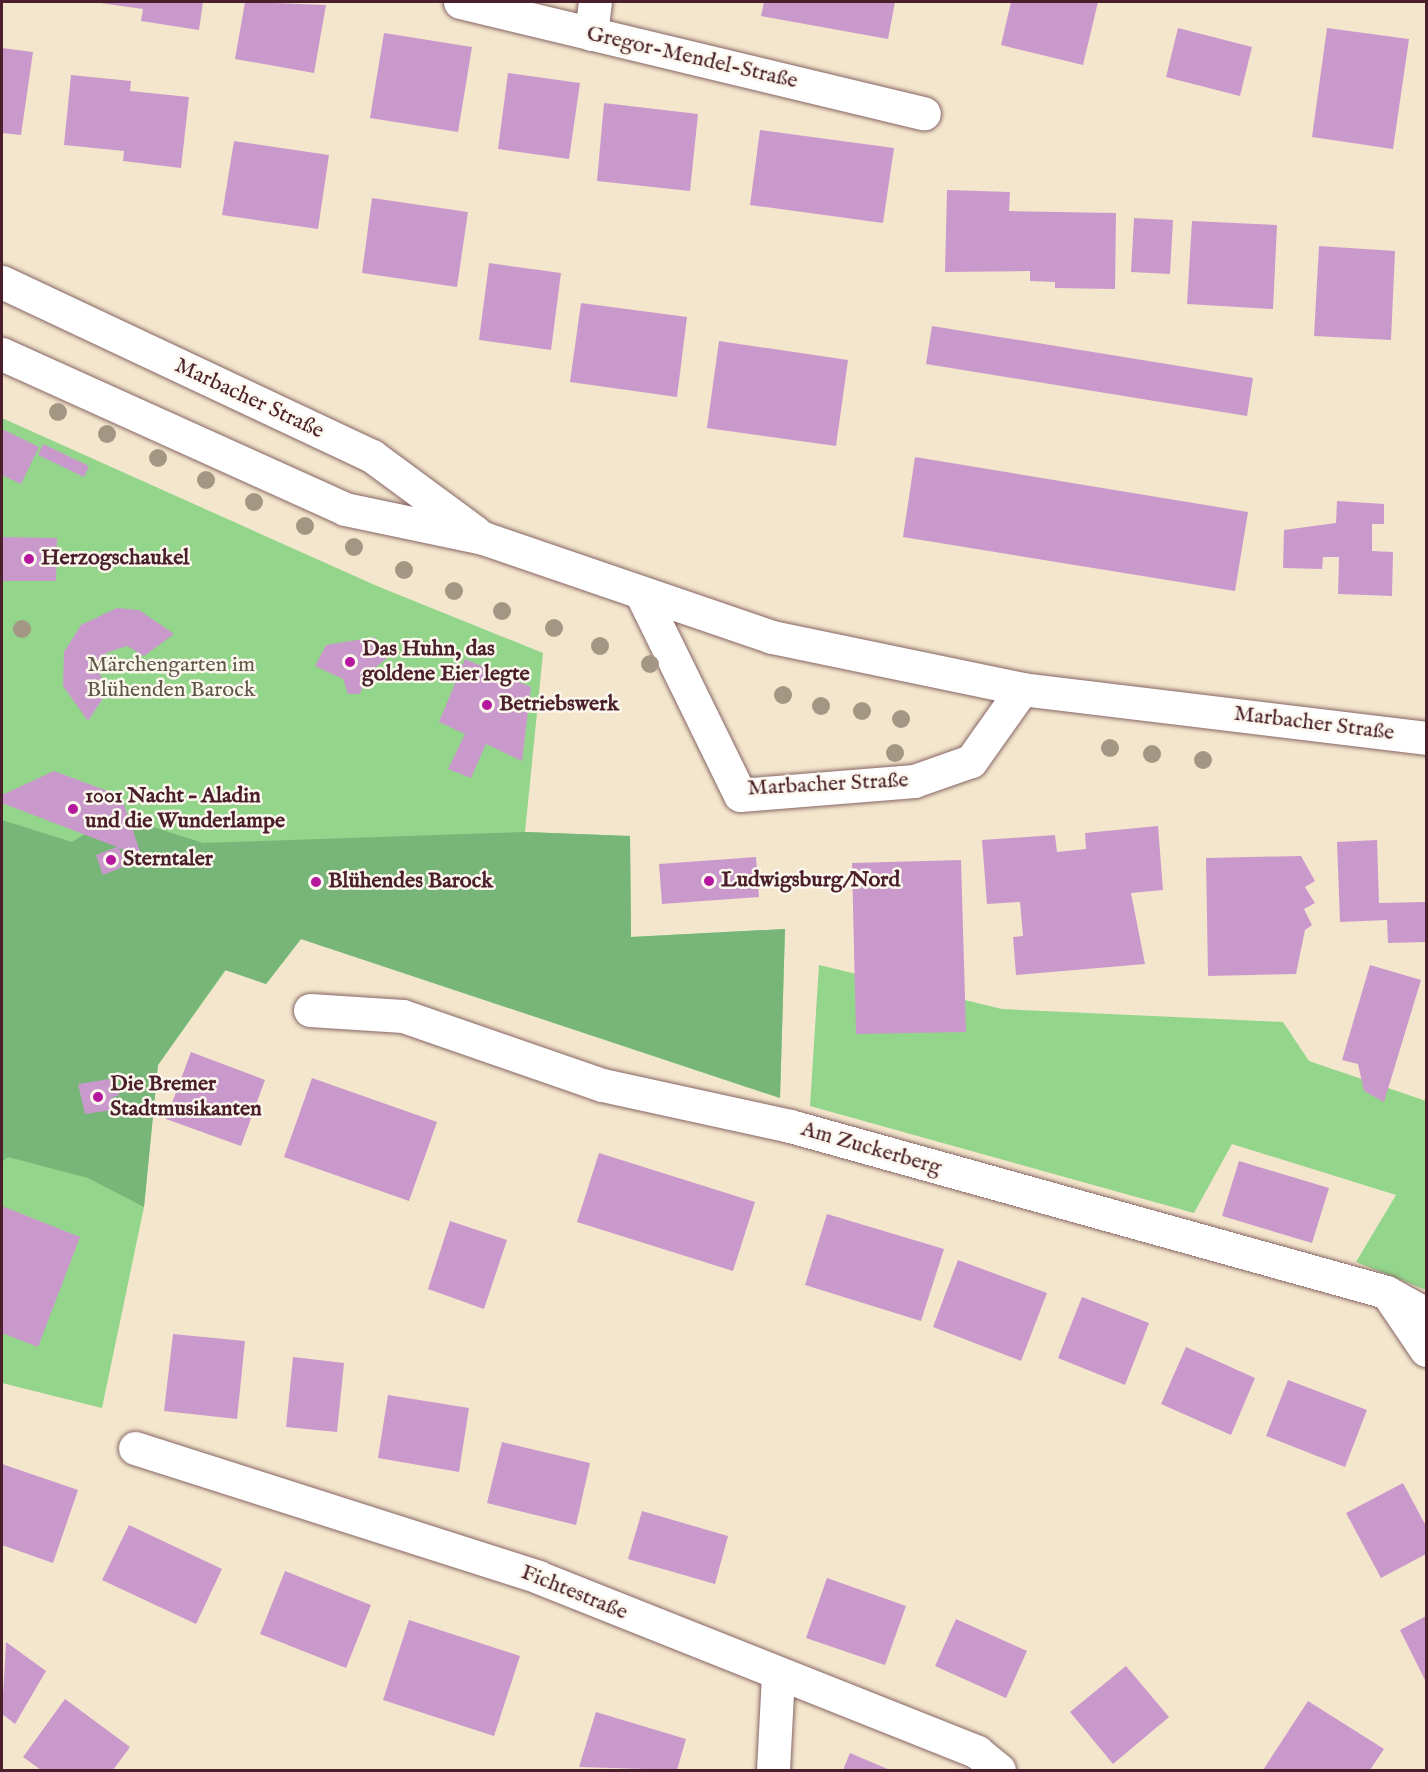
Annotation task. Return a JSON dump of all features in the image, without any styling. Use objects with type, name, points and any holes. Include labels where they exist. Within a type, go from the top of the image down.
[{"type":"street","name":"Gregor-Mendel-Straße","points":[[460,2],[924,114]]},
{"type":"street","points":[[591,34],[595,2]]},
{"type":"street","name":"Marbacher Straße","points":[[2,282],[372,456],[483,538]]},
{"type":"street","name":"Marbacher Straße","points":[[2,354],[345,509],[483,538],[643,597],[784,640],[1022,689],[1426,738]]},
{"type":"street","name":"Marbacher Straße","points":[[643,597],[740,795],[914,781],[971,761],[1022,689]]},
{"type":"street","name":"Am Zuckerberg","points":[[310,1010],[403,1016],[602,1085],[790,1126],[1386,1292],[1426,1314]]},
{"type":"street","points":[[1386,1292],[1426,1350]]},
{"type":"street","name":"Fichtestraße","points":[[135,1448],[538,1577],[778,1676],[976,1752],[999,1770]]},
{"type":"street","points":[[773,1770],[778,1676]]},
{"type":"green space","name":"Blühendes Barock","points":[[2,418],[377,586],[543,653],[525,832],[630,836],[631,937],[785,929],[780,1098],[301,939],[266,984],[226,970],[158,1065],[144,1207],[102,1408],[2,1383]]},
{"type":"green space","points":[[2,820],[72,842],[103,823],[153,827],[203,843],[525,832],[630,836],[631,937],[785,929],[780,1098],[301,939],[266,984],[225,970],[158,1065],[144,1207],[88,1178],[8,1157],[2,1162]]},
{"type":"green space","points":[[819,965],[1002,1009],[1283,1022],[1309,1061],[1426,1101],[1426,1290],[1356,1262],[1396,1195],[1232,1144],[1194,1213],[810,1106]]},
{"type":"building","points":[[203,2],[199,30],[141,21],[143,9],[100,3]]},
{"type":"building","points":[[245,2],[326,5],[314,73],[235,59]]},
{"type":"building","points":[[764,2],[895,2],[888,39],[761,16]]},
{"type":"building","points":[[1011,2],[1098,2],[1083,65],[1001,45]]},
{"type":"building","points":[[1178,28],[1252,47],[1240,96],[1166,77]]},
{"type":"building","points":[[1327,28],[1409,39],[1393,149],[1312,137]]},
{"type":"building","points":[[384,33],[472,47],[458,132],[370,118]]},
{"type":"building","points":[[2,48],[33,52],[21,135],[2,133]]},
{"type":"building","points":[[508,73],[580,83],[569,159],[498,149]]},
{"type":"building","points":[[71,75],[131,81],[130,91],[189,97],[181,168],[123,161],[124,151],[64,145]]},
{"type":"building","points":[[604,103],[698,114],[690,191],[597,181]]},
{"type":"building","points":[[760,130],[894,148],[883,223],[750,205]]},
{"type":"building","points":[[234,141],[329,155],[318,229],[222,215]]},
{"type":"building","points":[[947,190],[1010,192],[1009,211],[1116,213],[1115,289],[1055,288],[1055,282],[1030,281],[1030,271],[945,272]]},
{"type":"building","points":[[372,198],[468,212],[457,287],[362,273]]},
{"type":"building","points":[[1134,218],[1173,220],[1170,274],[1131,272]]},
{"type":"building","points":[[1192,221],[1277,225],[1273,309],[1187,304]]},
{"type":"building","points":[[1319,246],[1395,251],[1391,340],[1314,336]]},
{"type":"building","points":[[489,263],[561,273],[551,350],[479,340]]},
{"type":"building","points":[[581,303],[687,317],[677,397],[570,382]]},
{"type":"building","points":[[932,326],[1253,378],[1247,416],[926,364]]},
{"type":"building","points":[[719,341],[848,360],[836,446],[707,428]]},
{"type":"building","points":[[2,429],[39,447],[21,484],[2,475]]},
{"type":"building","points":[[43,444],[89,466],[84,477],[38,455]]},
{"type":"building","points":[[915,457],[1248,512],[1235,591],[903,537]]},
{"type":"building","points":[[1337,501],[1384,504],[1384,524],[1372,524],[1372,551],[1393,552],[1392,596],[1338,594],[1339,557],[1323,557],[1322,569],[1283,568],[1284,530],[1336,523]]},
{"type":"building","name":"Herzogschaukel","points":[[3,537],[57,538],[56,581],[2,581]]},
{"type":"building","points":[[117,608],[139,610],[174,634],[144,656],[127,646],[106,653],[99,673],[109,689],[88,721],[63,686],[64,652],[81,625]]},
{"type":"building","name":"Das Huhn, das goldene Eier legte","points":[[375,637],[388,657],[367,675],[360,694],[348,694],[343,679],[315,666],[326,645]]},
{"type":"building","name":"Betriebswerk","points":[[465,659],[531,687],[522,761],[486,744],[471,778],[448,769],[465,734],[439,722]]},
{"type":"building","points":[[54,771],[121,796],[142,857],[119,848],[126,866],[103,875],[96,855],[117,847],[2,803],[2,795]]},
{"type":"building","points":[[1158,826],[1163,890],[1131,893],[1145,964],[1016,975],[1013,937],[1023,936],[1020,902],[987,904],[982,840],[1055,835],[1057,852],[1086,849],[1085,833]]},
{"type":"building","points":[[1377,840],[1379,903],[1426,902],[1426,942],[1388,943],[1387,920],[1340,922],[1337,842]]},
{"type":"building","points":[[1301,856],[1315,881],[1305,887],[1315,903],[1304,909],[1312,925],[1305,930],[1296,974],[1208,976],[1206,858]]},
{"type":"building","name":"Ludwigsburg/Nord","points":[[756,857],[759,897],[662,904],[659,864]]},
{"type":"building","points":[[961,860],[966,1032],[856,1034],[852,863]]},
{"type":"building","points":[[1370,965],[1421,980],[1384,1102],[1364,1091],[1358,1064],[1342,1060]]},
{"type":"building","points":[[191,1052],[265,1080],[241,1146],[166,1119]]},
{"type":"building","name":"Die Bremer Stadtmusikanten","points":[[116,1078],[119,1095],[111,1098],[112,1110],[85,1114],[78,1084]]},
{"type":"building","points":[[312,1078],[437,1122],[409,1201],[284,1157]]},
{"type":"building","points":[[599,1153],[755,1202],[733,1271],[577,1222]]},
{"type":"building","points":[[1239,1161],[1329,1188],[1312,1243],[1222,1216]]},
{"type":"building","points":[[2,1206],[80,1237],[38,1347],[2,1333]]},
{"type":"building","points":[[827,1214],[944,1249],[921,1321],[805,1285]]},
{"type":"building","points":[[450,1221],[507,1240],[484,1309],[428,1289]]},
{"type":"building","points":[[958,1260],[1047,1293],[1021,1361],[933,1327]]},
{"type":"building","points":[[1082,1297],[1149,1323],[1125,1385],[1058,1358]]},
{"type":"building","points":[[173,1334],[245,1341],[237,1419],[164,1411]]},
{"type":"building","points":[[1186,1347],[1255,1378],[1231,1435],[1161,1404]]},
{"type":"building","points":[[293,1357],[344,1363],[337,1432],[286,1427]]},
{"type":"building","points":[[1288,1380],[1367,1410],[1345,1467],[1266,1436]]},
{"type":"building","points":[[388,1395],[469,1408],[459,1472],[378,1458]]},
{"type":"building","points":[[502,1442],[590,1463],[576,1525],[487,1503]]},
{"type":"building","points":[[2,1464],[78,1490],[53,1563],[2,1545]]},
{"type":"building","points":[[1403,1483],[1426,1526],[1426,1554],[1381,1578],[1346,1513]]},
{"type":"building","points":[[642,1511],[728,1536],[715,1584],[628,1559]]},
{"type":"building","points":[[129,1525],[222,1569],[196,1624],[102,1580]]},
{"type":"building","points":[[285,1571],[371,1605],[346,1668],[260,1634]]},
{"type":"building","points":[[827,1578],[906,1606],[885,1665],[806,1638]]},
{"type":"building","points":[[1426,1616],[1426,1682],[1400,1630]]},
{"type":"building","points":[[956,1619],[1027,1651],[1006,1698],[935,1666]]},
{"type":"building","points":[[409,1620],[520,1656],[494,1736],[383,1700]]},
{"type":"building","points":[[6,1642],[46,1671],[15,1724],[2,1714]]},
{"type":"building","points":[[1126,1666],[1169,1717],[1113,1764],[1070,1712]]},
{"type":"building","points":[[65,1699],[130,1747],[113,1770],[41,1770],[23,1757]]},
{"type":"building","points":[[1308,1701],[1384,1749],[1370,1770],[1263,1770]]},
{"type":"building","points":[[596,1712],[686,1739],[677,1770],[579,1767]]},
{"type":"building","points":[[850,1753],[890,1770],[843,1770]]},
{"type":"place","name":"Herzogschaukel","points":[[29,559]]},
{"type":"place","name":"Das Huhn, das goldene Eier legte","points":[[350,662]]},
{"type":"place","name":"Betriebswerk","points":[[487,705]]},
{"type":"place","name":"1001 Nacht – Aladin und die Wunderlampe","points":[[73,809]]},
{"type":"place","name":"Sterntaler","points":[[111,860]]},
{"type":"place","name":"Ludwigsburg/Nord","points":[[709,881]]},
{"type":"place","name":"Blühendes Barock","points":[[316,882]]},
{"type":"place","name":"Die Bremer Stadtmusikanten","points":[[98,1097]]},
{"type":"park label","name":"Märchengarten im Blühenden Barock","points":[[171,678]]}]
